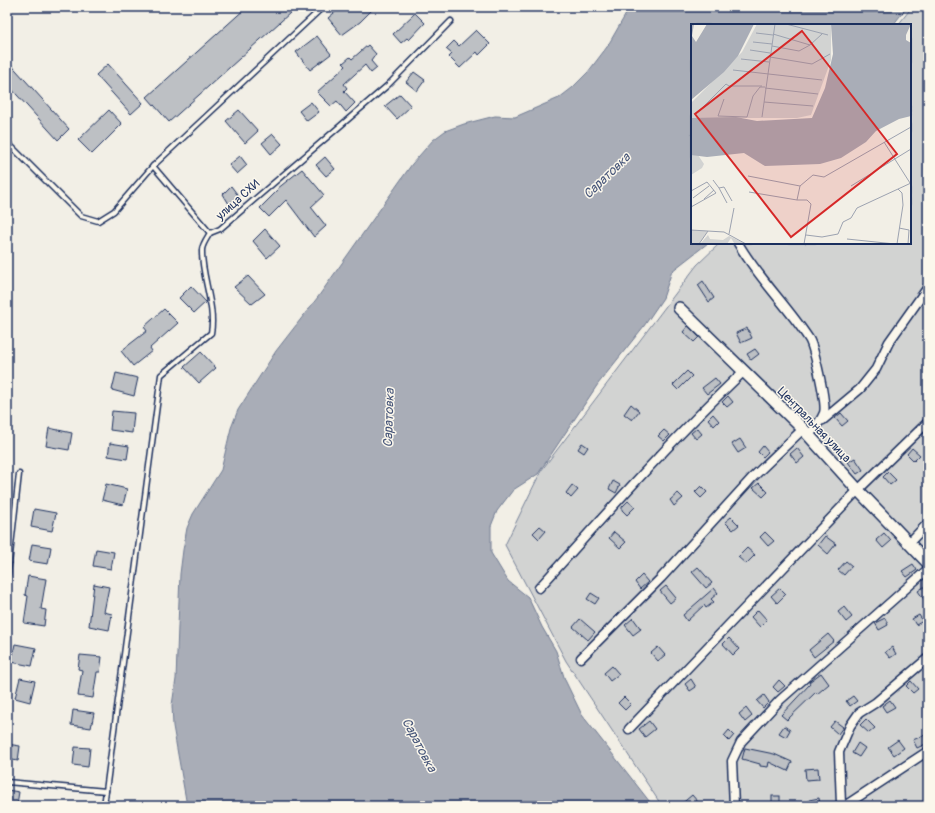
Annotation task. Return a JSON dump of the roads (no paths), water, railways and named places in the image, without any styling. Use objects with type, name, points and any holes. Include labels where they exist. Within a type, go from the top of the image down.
[{"type":"street","points":[[739,244],[750,264],[810,340],[824,392],[825,411],[818,424]]},
{"type":"street","points":[[581,658],[661,578],[752,478],[860,389],[876,369],[889,342],[928,287]]},
{"type":"street","name":"Центральная улица","points":[[678,308],[806,432],[858,490],[928,563]]},
{"type":"street","points":[[539,588],[653,462],[709,404],[743,372]]},
{"type":"street","points":[[629,729],[858,490],[928,422]]},
{"type":"street","points":[[909,543],[928,524]]},
{"type":"street","points":[[734,806],[732,761],[741,742],[780,700],[928,568]]},
{"type":"street","points":[[928,658],[875,703],[859,713],[850,726],[839,752],[841,805],[846,805],[928,751]]},
{"type":"lane","points":[[7,142],[81,216],[98,221],[114,211],[153,166],[324,7]]},
{"type":"lane","name":"улица СХИ","points":[[153,166],[210,233],[220,229],[388,85],[440,34],[451,21]]},
{"type":"lane","points":[[104,806],[161,375],[211,333],[212,326],[202,249],[210,233]]},
{"type":"lane","points":[[7,582],[19,474]]},
{"type":"lane","points":[[7,782],[106,791]]},
{"type":"water","name":"Саратовка","points":[[630,7],[907,7],[894,24],[691,24],[691,244],[707,244],[672,271],[663,298],[644,326],[598,384],[538,474],[513,490],[497,511],[491,526],[491,553],[508,581],[528,597],[542,627],[556,651],[565,680],[582,715],[653,806],[185,806],[186,800],[173,726],[172,705],[176,679],[180,574],[183,550],[187,528],[193,514],[221,470],[231,428],[238,410],[276,351],[318,297],[412,164],[433,140],[445,131],[464,124],[495,116],[515,117],[559,98],[572,88],[588,72],[607,47]]}]
